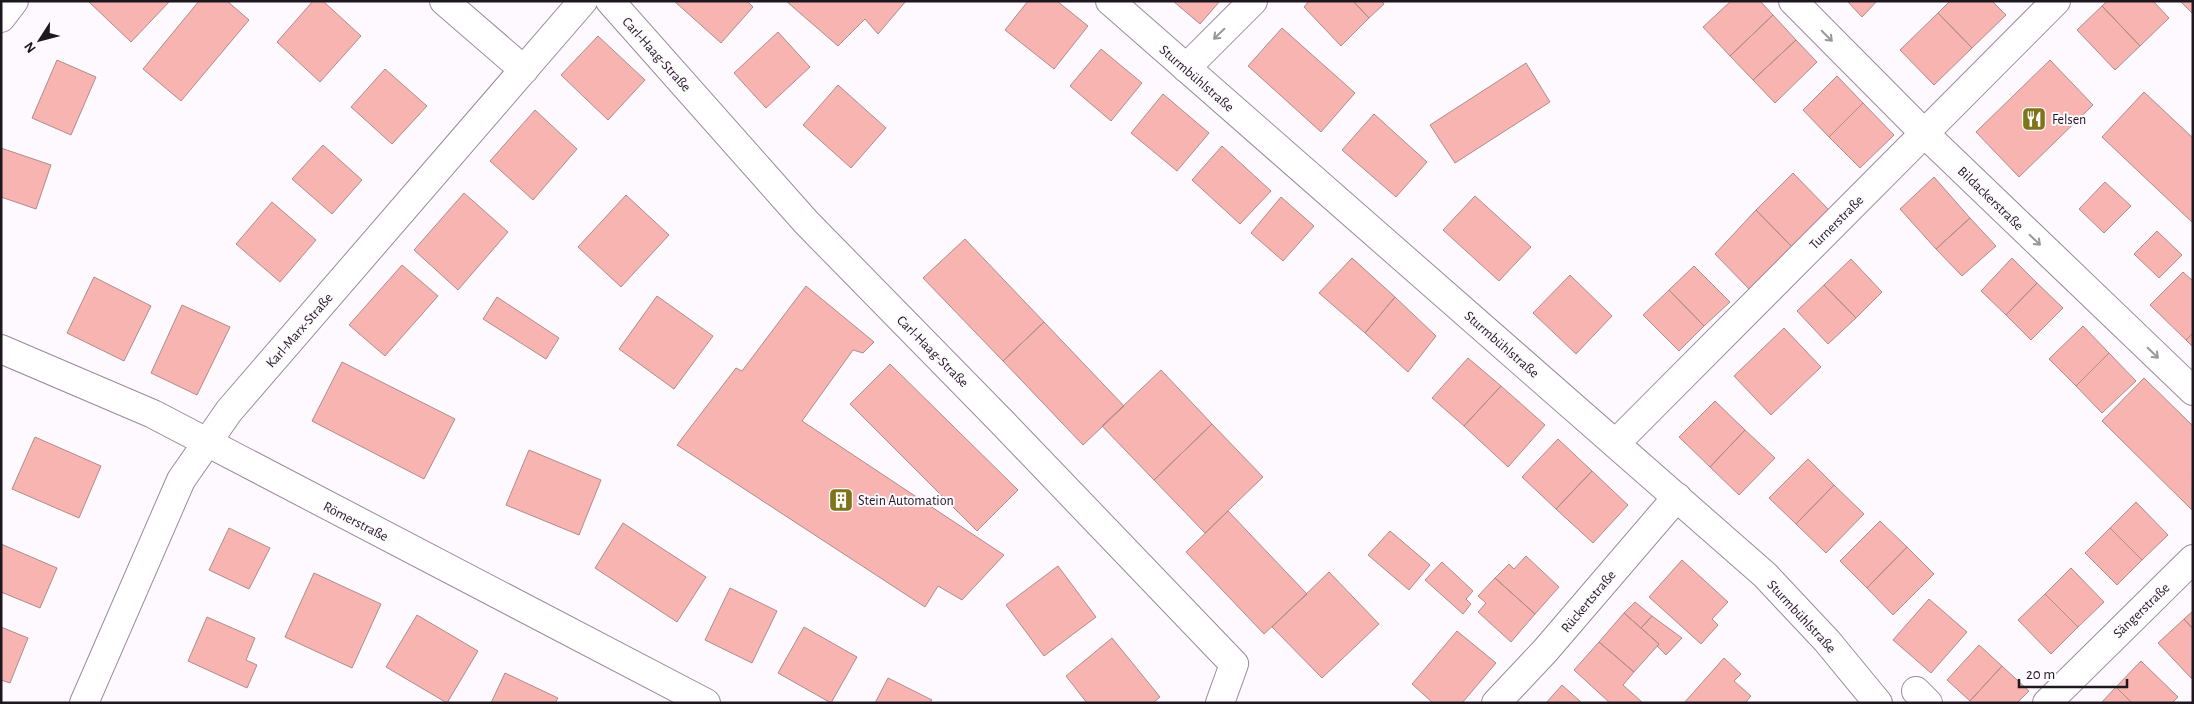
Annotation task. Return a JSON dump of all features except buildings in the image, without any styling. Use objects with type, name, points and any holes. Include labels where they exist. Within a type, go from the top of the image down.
[{"type":"street","points":[[1,18],[14,1]]},
{"type":"street","points":[[444,1],[524,70]]},
{"type":"street","name":"Karl-Marx-Straße","points":[[84,703],[181,480],[205,443],[229,410],[583,1]]},
{"type":"street","name":"Carl-Haag-Straße","points":[[610,1],[806,222],[1001,421],[1234,664],[1220,703]]},
{"type":"street","name":"Sturmbühlstraße","points":[[1110,1],[1616,442],[1765,575],[1826,641],[1878,703]]},
{"type":"street","points":[[1186,68],[1254,1]]},
{"type":"street","name":"Bildackerstraße","points":[[1793,1],[1924,134],[2193,391]]},
{"type":"street","name":"Turnerstraße","points":[[1616,442],[2056,1]]},
{"type":"street","name":"Römerstraße","points":[[1,348],[153,414],[205,443],[669,682],[706,703]]},
{"type":"street","name":"Rückertstraße","points":[[1496,703],[1545,651],[1676,497]]},
{"type":"street","name":"Sängerstraße","points":[[2047,703],[2193,559]]},
{"type":"place","name":"Felsen","points":[[2034,119]]},
{"type":"place","name":"Stein Automation","points":[[841,500]]}]
